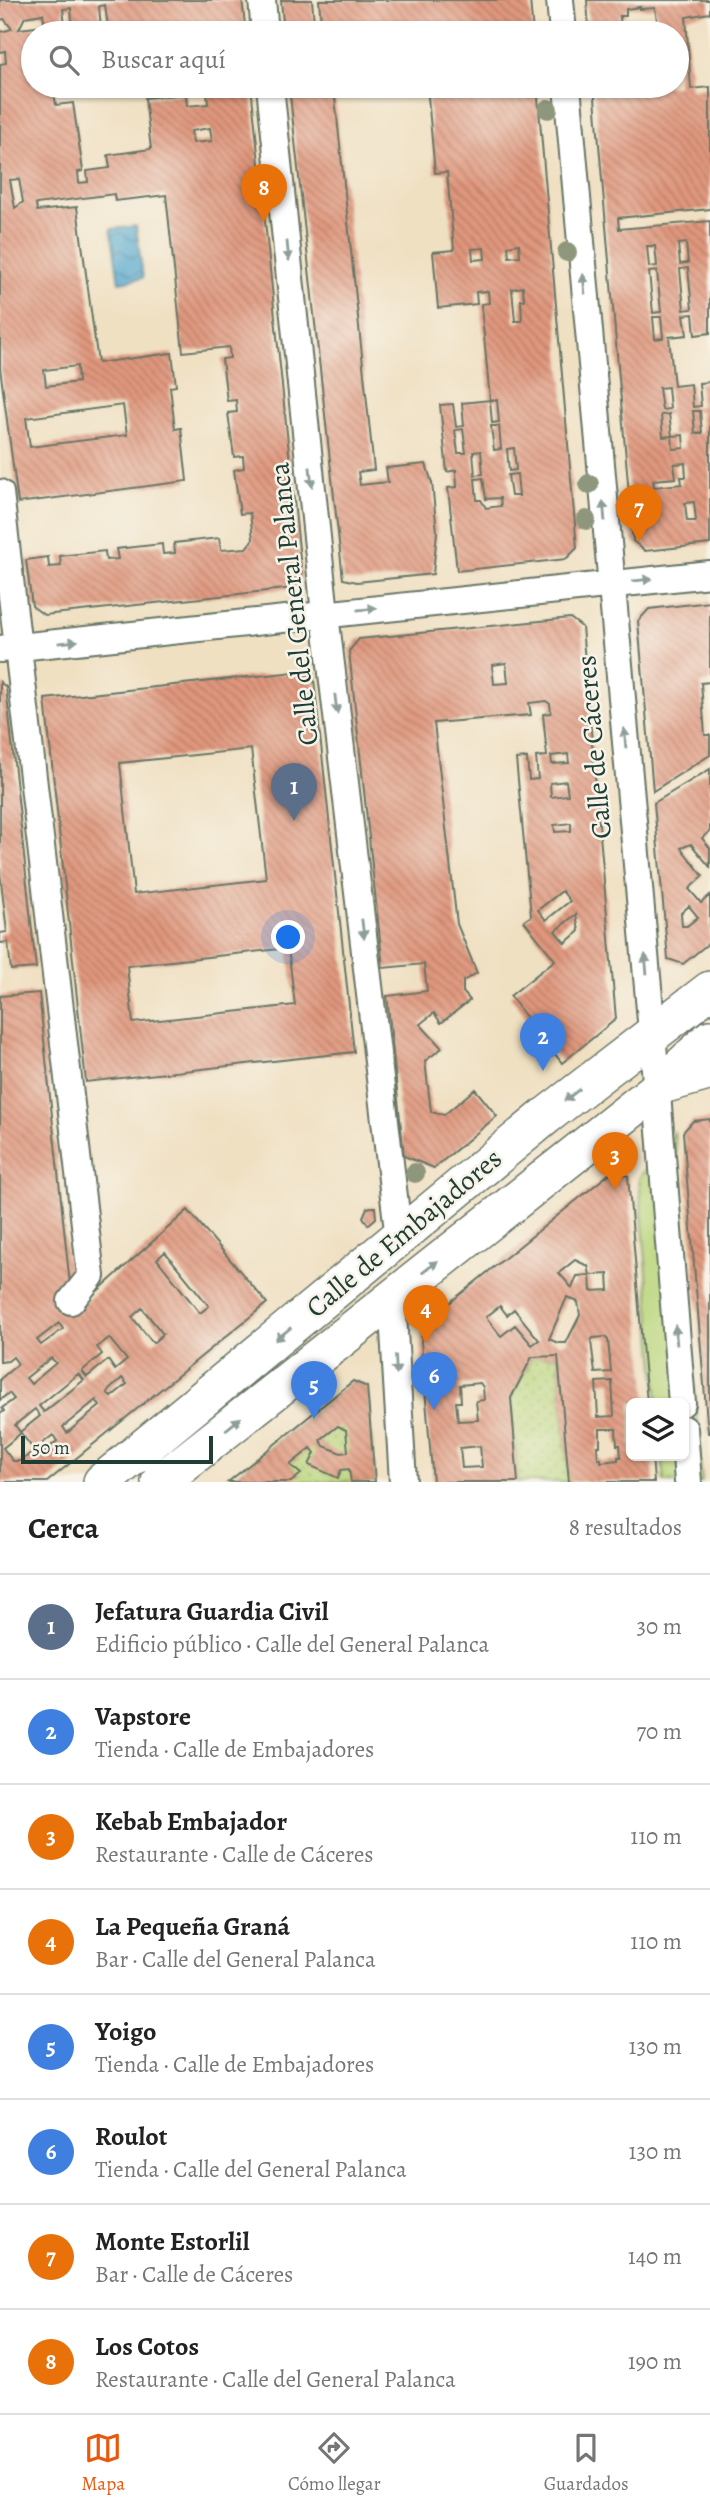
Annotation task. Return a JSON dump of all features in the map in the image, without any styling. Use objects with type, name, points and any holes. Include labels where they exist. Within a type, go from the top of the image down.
[{"type":"main road","name":"Calle de Embajadores","points":[[102,1482],[546,1116],[710,990]]},
{"type":"main road","name":"Calle de Embajadores","points":[[160,1482],[656,1090],[710,1038]]},
{"type":"street","points":[[262,0],[264,21]]},
{"type":"street","points":[[560,0],[561,21]]},
{"type":"street","name":"Calle del General Palanca","points":[[272,98],[325,614],[399,1239]]},
{"type":"street","name":"Calle de Cáceres","points":[[568,98],[652,1032],[682,1398]]},
{"type":"street","points":[[0,493],[5,533],[10,648],[91,1276],[71,1301]]},
{"type":"street","points":[[10,648],[710,574]]},
{"type":"street","points":[[656,1090],[710,1074]]},
{"type":"street","points":[[392,1297],[403,1482]]},
{"type":"street","points":[[686,1461],[688,1482]]},
{"type":"green space","points":[[674,1132],[702,1482],[664,1482],[662,1461],[689,1461],[689,1398],[658,1398],[639,1178]]},
{"type":"green space","points":[[558,1356],[569,1482],[518,1482],[511,1398],[532,1357]]},
{"type":"green space","points":[[353,1381],[367,1387],[375,1482],[228,1482]]},
{"type":"water","points":[[136,226],[143,278],[119,282],[111,229]]},
{"type":"building","points":[[0,0],[242,0],[245,21],[107,21],[105,5],[99,6],[100,21],[72,21],[71,8],[63,9],[64,21],[44,21],[43,14],[25,17],[19,29],[21,98],[55,98],[56,105],[73,103],[83,171],[78,172],[79,183],[88,182],[87,171],[110,168],[108,155],[151,149],[145,98],[186,98],[187,106],[208,104],[208,98],[252,98],[302,578],[294,588],[44,615],[32,606],[26,560],[48,557],[49,567],[61,566],[60,556],[105,551],[106,560],[118,559],[116,549],[162,544],[163,554],[175,553],[174,543],[219,538],[221,550],[246,548],[253,539],[250,513],[240,514],[234,470],[244,468],[243,456],[234,457],[228,413],[237,412],[236,400],[227,401],[222,359],[230,358],[229,347],[183,352],[166,195],[115,201],[114,194],[36,204],[37,211],[77,207],[98,363],[172,353],[176,386],[170,387],[175,429],[181,428],[187,481],[18,503],[0,368],[0,64],[6,63],[5,51],[0,52],[0,32],[12,29],[4,19],[0,20]],"holes":[[[210,128],[212,141],[193,143],[191,131]],[[19,179],[23,202],[15,208],[10,180]],[[77,366],[78,382],[46,386],[44,370]],[[123,405],[127,435],[30,447],[26,418]]]},
{"type":"building","points":[[281,0],[312,0],[314,21],[283,21]]},
{"type":"building","points":[[319,0],[530,0],[532,21],[321,21]]},
{"type":"building","points":[[587,0],[710,0],[710,13],[686,17],[686,21],[657,21],[655,8],[626,9],[626,16],[620,16],[620,21],[588,21]]},
{"type":"building","points":[[689,60],[691,89],[710,87],[710,209],[618,218],[619,229],[710,221],[710,333],[695,335],[693,314],[684,315],[687,335],[669,337],[674,386],[691,384],[693,407],[701,406],[699,383],[710,382],[710,544],[645,551],[633,541],[595,98],[689,98]],"holes":[[[686,243],[688,263],[680,264],[678,244]],[[647,246],[655,246],[657,266],[649,267]],[[688,268],[692,309],[684,310],[680,269]],[[657,271],[661,312],[653,313],[649,272]],[[653,317],[661,317],[663,338],[655,339]],[[668,387],[670,409],[662,410],[659,388]],[[693,411],[700,411],[702,433],[695,433]],[[669,414],[672,436],[663,437],[661,415]],[[683,435],[684,448],[673,449],[672,436]],[[685,463],[686,477],[681,477],[682,484],[654,487],[653,480],[676,478],[674,464]],[[694,502],[696,521],[687,521],[685,503]]]},
{"type":"building","points":[[290,98],[335,98],[374,470],[358,472],[360,485],[388,482],[386,468],[426,464],[432,483],[437,532],[433,574],[357,582],[343,579]]},
{"type":"building","points":[[428,98],[538,98],[577,548],[566,559],[457,571],[448,488],[457,487],[456,470],[447,472],[440,405],[453,404],[456,427],[464,426],[462,403],[490,400],[481,304],[489,303],[488,291],[476,292],[477,304],[438,308],[433,252],[454,250],[447,172],[435,173]],"holes":[[[519,244],[520,256],[509,257],[508,246]],[[484,248],[485,259],[473,260],[472,249]],[[523,287],[522,321],[515,321],[512,289]],[[490,400],[497,400],[499,422],[492,423]],[[491,426],[499,426],[501,449],[494,450]],[[463,429],[466,453],[458,453],[455,430]],[[514,448],[516,470],[509,471],[507,449]],[[481,451],[483,474],[475,475],[473,452]],[[517,474],[519,496],[511,496],[508,475]],[[483,478],[486,499],[500,498],[501,506],[486,508],[481,500],[477,500],[475,479]]]},
{"type":"building","points":[[710,602],[710,682],[701,683],[705,735],[710,735],[710,755],[653,791],[638,621],[649,609]]},
{"type":"building","points":[[570,618],[582,627],[616,1019],[562,1063],[510,996],[555,960],[524,921],[531,916],[516,759],[527,758],[529,780],[538,779],[536,757],[547,756],[543,714],[551,713],[550,704],[546,701],[529,703],[531,715],[434,723],[457,924],[477,973],[463,981],[463,992],[470,1000],[441,1023],[434,1013],[420,1024],[442,1048],[425,1061],[431,1112],[444,1115],[475,1089],[497,1116],[434,1168],[404,1156],[387,996],[427,991],[424,964],[383,968],[349,651],[359,639]],"holes":[[[506,663],[508,683],[494,684],[492,665]],[[568,754],[569,763],[552,764],[551,756]],[[566,781],[568,795],[551,797],[550,783]],[[571,823],[571,831],[555,832],[554,825]],[[562,891],[570,901],[546,920],[538,910]],[[576,914],[579,931],[565,943],[555,931]]]},
{"type":"building","points":[[313,670],[354,1052],[86,1082],[45,699]],"holes":[[[251,749],[266,879],[134,894],[120,763]],[[288,948],[295,1005],[133,1023],[127,966]]]},
{"type":"building","points":[[0,682],[6,687],[36,968],[11,970],[8,942],[0,943],[0,933],[7,932],[0,873]]},
{"type":"building","points":[[710,769],[710,831],[702,838],[710,848],[710,867],[691,844],[681,848],[703,876],[689,889],[701,903],[710,895],[710,942],[683,964],[668,959],[654,803]],"holes":[[[689,906],[698,917],[687,926],[682,926],[681,913]]]},
{"type":"building","points":[[39,993],[73,1313],[188,1210],[267,1303],[47,1482],[0,1482],[0,1414],[4,1411],[2,1408],[14,1399],[9,1393],[0,1400],[0,1379],[18,1364],[13,1357],[0,1362],[0,996]],"holes":[[[165,1252],[209,1306],[200,1313],[157,1259]],[[142,1308],[163,1334],[153,1343],[132,1317]],[[59,1323],[63,1329],[41,1345],[37,1340]],[[109,1338],[127,1360],[115,1370],[108,1360],[87,1377],[82,1371],[102,1354],[97,1347]],[[51,1358],[56,1363],[31,1384],[26,1378]],[[78,1374],[84,1380],[44,1412],[39,1406]],[[122,1378],[127,1384],[111,1397],[107,1392]],[[96,1400],[100,1406],[67,1433],[63,1427]],[[35,1409],[40,1416],[20,1432],[15,1425]],[[21,1433],[34,1450],[53,1435],[57,1441],[39,1456],[35,1450],[21,1461],[13,1461],[3,1448]]]},
{"type":"building","points":[[710,1119],[708,1433],[683,1132],[693,1121]]},
{"type":"building","points":[[614,1170],[628,1176],[647,1398],[626,1398],[626,1461],[652,1461],[654,1482],[569,1482],[558,1356],[532,1357],[511,1398],[518,1482],[433,1482],[421,1342],[423,1328],[432,1317]],"holes":[[[575,1260],[588,1266],[590,1275],[577,1276],[572,1288],[559,1273]],[[608,1274],[609,1290],[591,1291],[590,1275]],[[567,1297],[578,1302],[580,1315],[566,1343],[549,1339]],[[500,1306],[507,1315],[514,1309],[539,1340],[532,1345],[515,1325],[501,1336],[486,1317]],[[605,1337],[608,1340],[611,1372],[595,1373],[591,1341],[593,1338]],[[612,1381],[614,1416],[598,1417],[596,1382]],[[480,1383],[483,1387],[484,1400],[476,1401],[478,1420],[458,1421],[456,1402],[461,1402],[460,1385]],[[600,1429],[616,1429],[621,1457],[618,1457],[618,1460],[601,1462],[601,1459],[598,1459],[597,1446],[600,1446]],[[480,1446],[482,1467],[462,1468],[460,1448]]]},
{"type":"building","points":[[375,1207],[376,1218],[368,1225],[363,1217],[367,1208]]},
{"type":"building","points":[[353,1381],[367,1387],[375,1482],[351,1482],[349,1469],[341,1470],[338,1478],[309,1465],[315,1453],[311,1448],[290,1465],[301,1474],[291,1482],[228,1482]],"holes":[[[338,1426],[346,1430],[348,1452],[341,1453],[324,1446],[320,1440]]]},
{"type":"place","name":"Los Cotos","points":[[264,222]]},
{"type":"place","name":"Monte Estorlil","points":[[639,542]]},
{"type":"place","name":"Jefatura Guardia Civil","points":[[294,821]]},
{"type":"place","name":"Vapstore","points":[[543,1071]]},
{"type":"place","name":"Kebab Embajador","points":[[615,1190]]},
{"type":"place","name":"La Pequeña Graná","points":[[426,1343]]},
{"type":"place","name":"Roulot","points":[[434,1410]]},
{"type":"place","name":"Yoigo","points":[[314,1419]]}]
